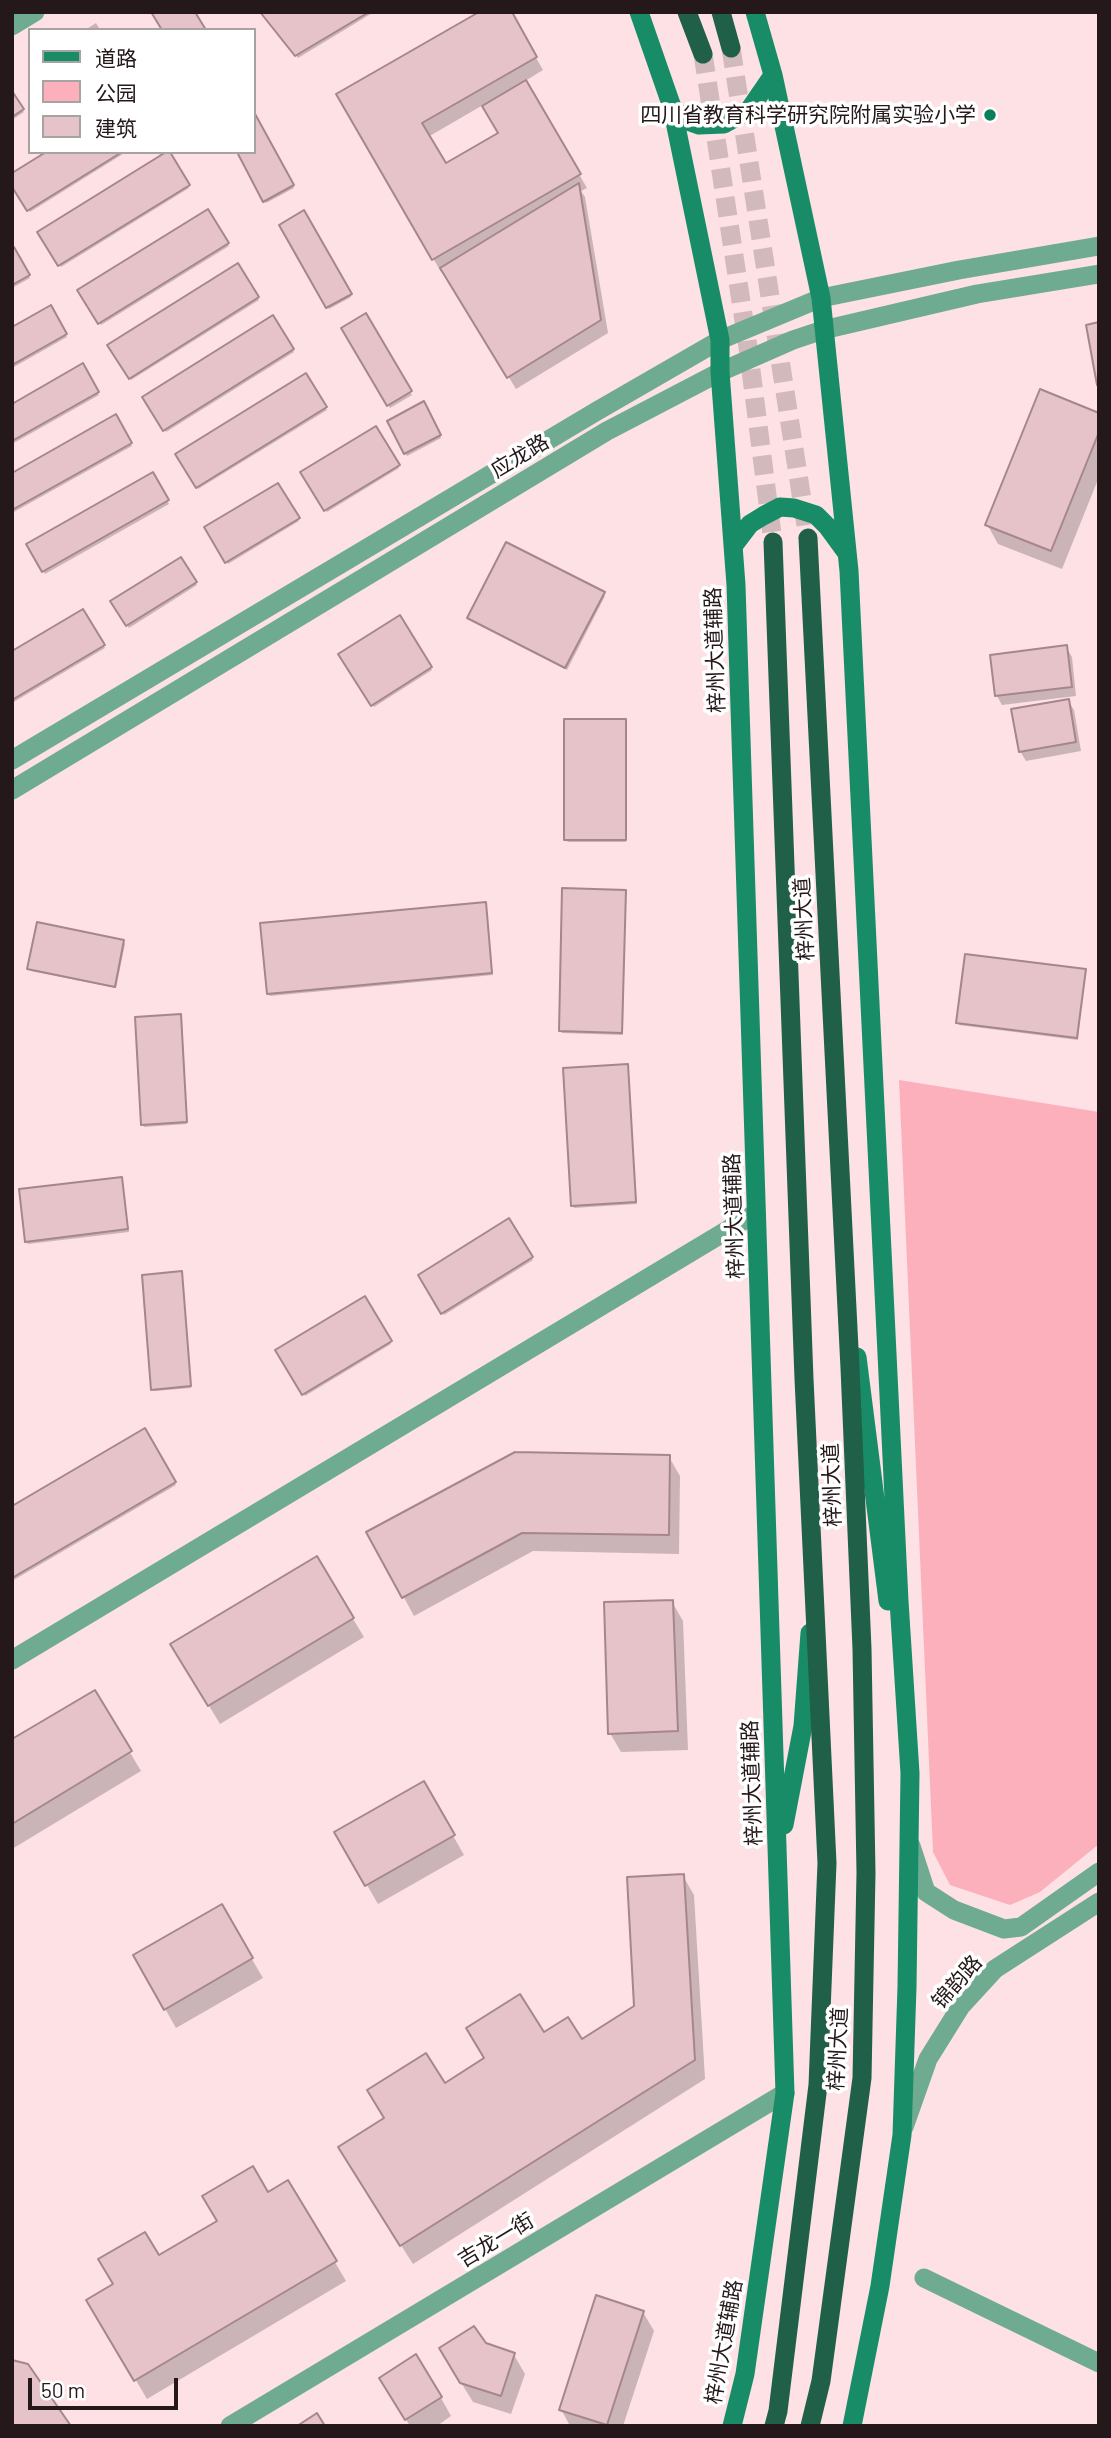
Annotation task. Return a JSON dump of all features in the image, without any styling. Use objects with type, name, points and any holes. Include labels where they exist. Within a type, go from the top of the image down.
[{"type":"highway","points":[[687,12],[704,54]]},
{"type":"highway","points":[[721,12],[731,48]]},
{"type":"highway","name":"梓州大道","points":[[808,538],[862,1649],[866,1873],[862,2078],[821,2381],[810,2426]]},
{"type":"highway","name":"梓州大道","points":[[773,542],[813,1580],[827,1863],[818,2085],[774,2426]]},
{"type":"main road","name":"梓州大道辅路","points":[[639,12],[672,107],[720,340],[720,372],[734,545],[785,2093],[745,2374],[732,2426]]},
{"type":"main road","points":[[755,12],[773,75],[821,298],[849,571],[908,1744],[907,1987],[902,2135],[880,2286],[852,2426]]},
{"type":"main road","points":[[672,107],[685,120],[699,125],[724,124],[749,110],[773,75]]},
{"type":"main road","points":[[734,545],[750,524],[780,507],[794,508],[816,515],[846,553]]},
{"type":"main road","points":[[844,1252],[908,1744]]},
{"type":"main road","points":[[777,1861],[803,1726],[813,1580]]},
{"type":"main road","points":[[741,2426],[747,2357]]},
{"type":"street","points":[[12,26],[35,12]]},
{"type":"street","name":"应龙路","points":[[12,760],[720,340],[821,298],[959,270],[1099,246]]},
{"type":"street","name":"应龙路","points":[[12,790],[607,431],[720,372],[823,330],[977,294],[1099,274]]},
{"type":"street","points":[[12,1660],[757,1213]]},
{"type":"street","points":[[909,1840],[926,1892],[954,1910],[1004,1929],[1021,1927],[1099,1872]]},
{"type":"street","name":"锦韵路","points":[[902,2135],[928,2059],[961,2006],[995,1969],[1099,1902]]},
{"type":"street","name":"吉龙一街","points":[[230,2426],[785,2093]]},
{"type":"street","points":[[924,2278],[1099,2364]]},
{"type":"green space","points":[[899,1080],[1099,1112],[1099,1844],[1040,1892],[1010,1905],[950,1885],[933,1852]]},
{"type":"building","points":[[151,12],[195,12],[205,28],[161,28]]},
{"type":"building","points":[[260,12],[369,12],[295,56]]},
{"type":"building","points":[[479,12],[512,12],[537,57],[422,123],[446,163],[498,133],[482,106],[526,80],[581,174],[432,260],[336,94]]},
{"type":"building","points":[[12,91],[24,109],[12,117]]},
{"type":"building","points":[[256,116],[294,185],[263,202],[238,154],[256,154]]},
{"type":"building","points":[[43,154],[119,154],[27,211],[12,187],[12,173]]},
{"type":"building","points":[[163,154],[171,154],[190,185],[58,266],[37,232]]},
{"type":"building","points":[[579,183],[601,320],[507,378],[440,268]]},
{"type":"building","points":[[208,209],[229,243],[98,324],[77,290]]},
{"type":"building","points":[[304,210],[352,294],[326,308],[279,225]]},
{"type":"building","points":[[12,247],[30,275],[12,285]]},
{"type":"building","points":[[238,263],[259,297],[129,379],[107,345]]},
{"type":"building","points":[[51,305],[67,334],[12,365],[12,327]]},
{"type":"building","points":[[366,313],[412,391],[387,406],[341,328]]},
{"type":"building","points":[[273,315],[294,349],[163,431],[142,397]]},
{"type":"building","points":[[1099,322],[1099,384],[1097,385],[1086,325]]},
{"type":"building","points":[[83,363],[99,392],[12,441],[12,404]]},
{"type":"building","points":[[306,373],[327,407],[196,488],[175,454]]},
{"type":"building","points":[[1040,389],[1099,413],[1099,432],[1051,551],[985,525]]},
{"type":"building","points":[[424,401],[441,435],[404,454],[387,421]]},
{"type":"building","points":[[116,414],[132,443],[12,510],[12,473]]},
{"type":"building","points":[[376,426],[400,465],[324,511],[300,472]]},
{"type":"building","points":[[153,472],[169,500],[42,572],[26,544]]},
{"type":"building","points":[[278,483],[300,518],[225,563],[204,527]]},
{"type":"building","points":[[506,542],[605,592],[565,668],[467,618]]},
{"type":"building","points":[[181,557],[197,582],[126,626],[110,601]]},
{"type":"building","points":[[83,609],[105,645],[12,700],[12,651]]},
{"type":"building","points":[[400,615],[432,667],[371,706],[338,654]]},
{"type":"building","points":[[1067,645],[1072,687],[995,696],[990,655]]},
{"type":"building","points":[[1069,699],[1076,742],[1019,752],[1011,709]]},
{"type":"building","points":[[564,719],[626,719],[626,840],[564,840]]},
{"type":"building","points":[[562,888],[626,890],[622,1033],[559,1031]]},
{"type":"building","points":[[486,902],[492,973],[267,994],[260,923]]},
{"type":"building","points":[[37,922],[124,940],[115,987],[27,969]]},
{"type":"building","points":[[965,954],[1086,969],[1077,1038],[956,1023]]},
{"type":"building","points":[[181,1014],[187,1122],[141,1125],[135,1017]]},
{"type":"building","points":[[628,1064],[636,1202],[571,1206],[563,1068]]},
{"type":"building","points":[[122,1177],[128,1229],[25,1242],[19,1189]]},
{"type":"building","points":[[509,1218],[533,1257],[441,1314],[418,1275]]},
{"type":"building","points":[[182,1271],[191,1386],[151,1390],[142,1275]]},
{"type":"building","points":[[365,1296],[392,1341],[302,1395],[275,1350]]},
{"type":"building","points":[[145,1428],[176,1482],[12,1578],[12,1506]]},
{"type":"building","points":[[515,1452],[670,1455],[669,1535],[522,1533],[402,1598],[366,1532]]},
{"type":"building","points":[[317,1556],[354,1618],[208,1706],[170,1644]]},
{"type":"building","points":[[673,1600],[678,1731],[608,1734],[604,1602]]},
{"type":"building","points":[[95,1690],[132,1751],[12,1824],[12,1739]]},
{"type":"building","points":[[424,1781],[455,1835],[365,1886],[334,1832]]},
{"type":"building","points":[[684,1874],[695,2060],[400,2246],[338,2147],[384,2118],[367,2090],[426,2053],[445,2083],[484,2058],[466,2028],[520,1994],[544,2032],[568,2017],[582,2039],[634,2006],[627,1877]]},
{"type":"building","points":[[222,1904],[253,1958],[164,2010],[133,1955]]},
{"type":"building","points":[[253,2166],[268,2192],[288,2180],[337,2261],[134,2381],[86,2300],[113,2284],[98,2259],[145,2232],[159,2255],[217,2221],[202,2196]]},
{"type":"building","points":[[596,2295],[644,2311],[607,2425],[559,2410]]},
{"type":"building","points":[[474,2326],[486,2343],[515,2353],[501,2396],[460,2383],[439,2348]]},
{"type":"building","points":[[416,2354],[442,2397],[405,2420],[379,2378]]},
{"type":"building","points":[[12,2360],[28,2364],[71,2426],[12,2426]]},
{"type":"building","points":[[317,2413],[325,2426],[297,2426]]},
{"type":"tunnel","points":[[731,48],[808,538]]},
{"type":"tunnel","points":[[703,54],[748,347],[773,542]]},
{"type":"place","name":"四川省教育科学研究院附属实验小学","points":[[990,115]]}]
